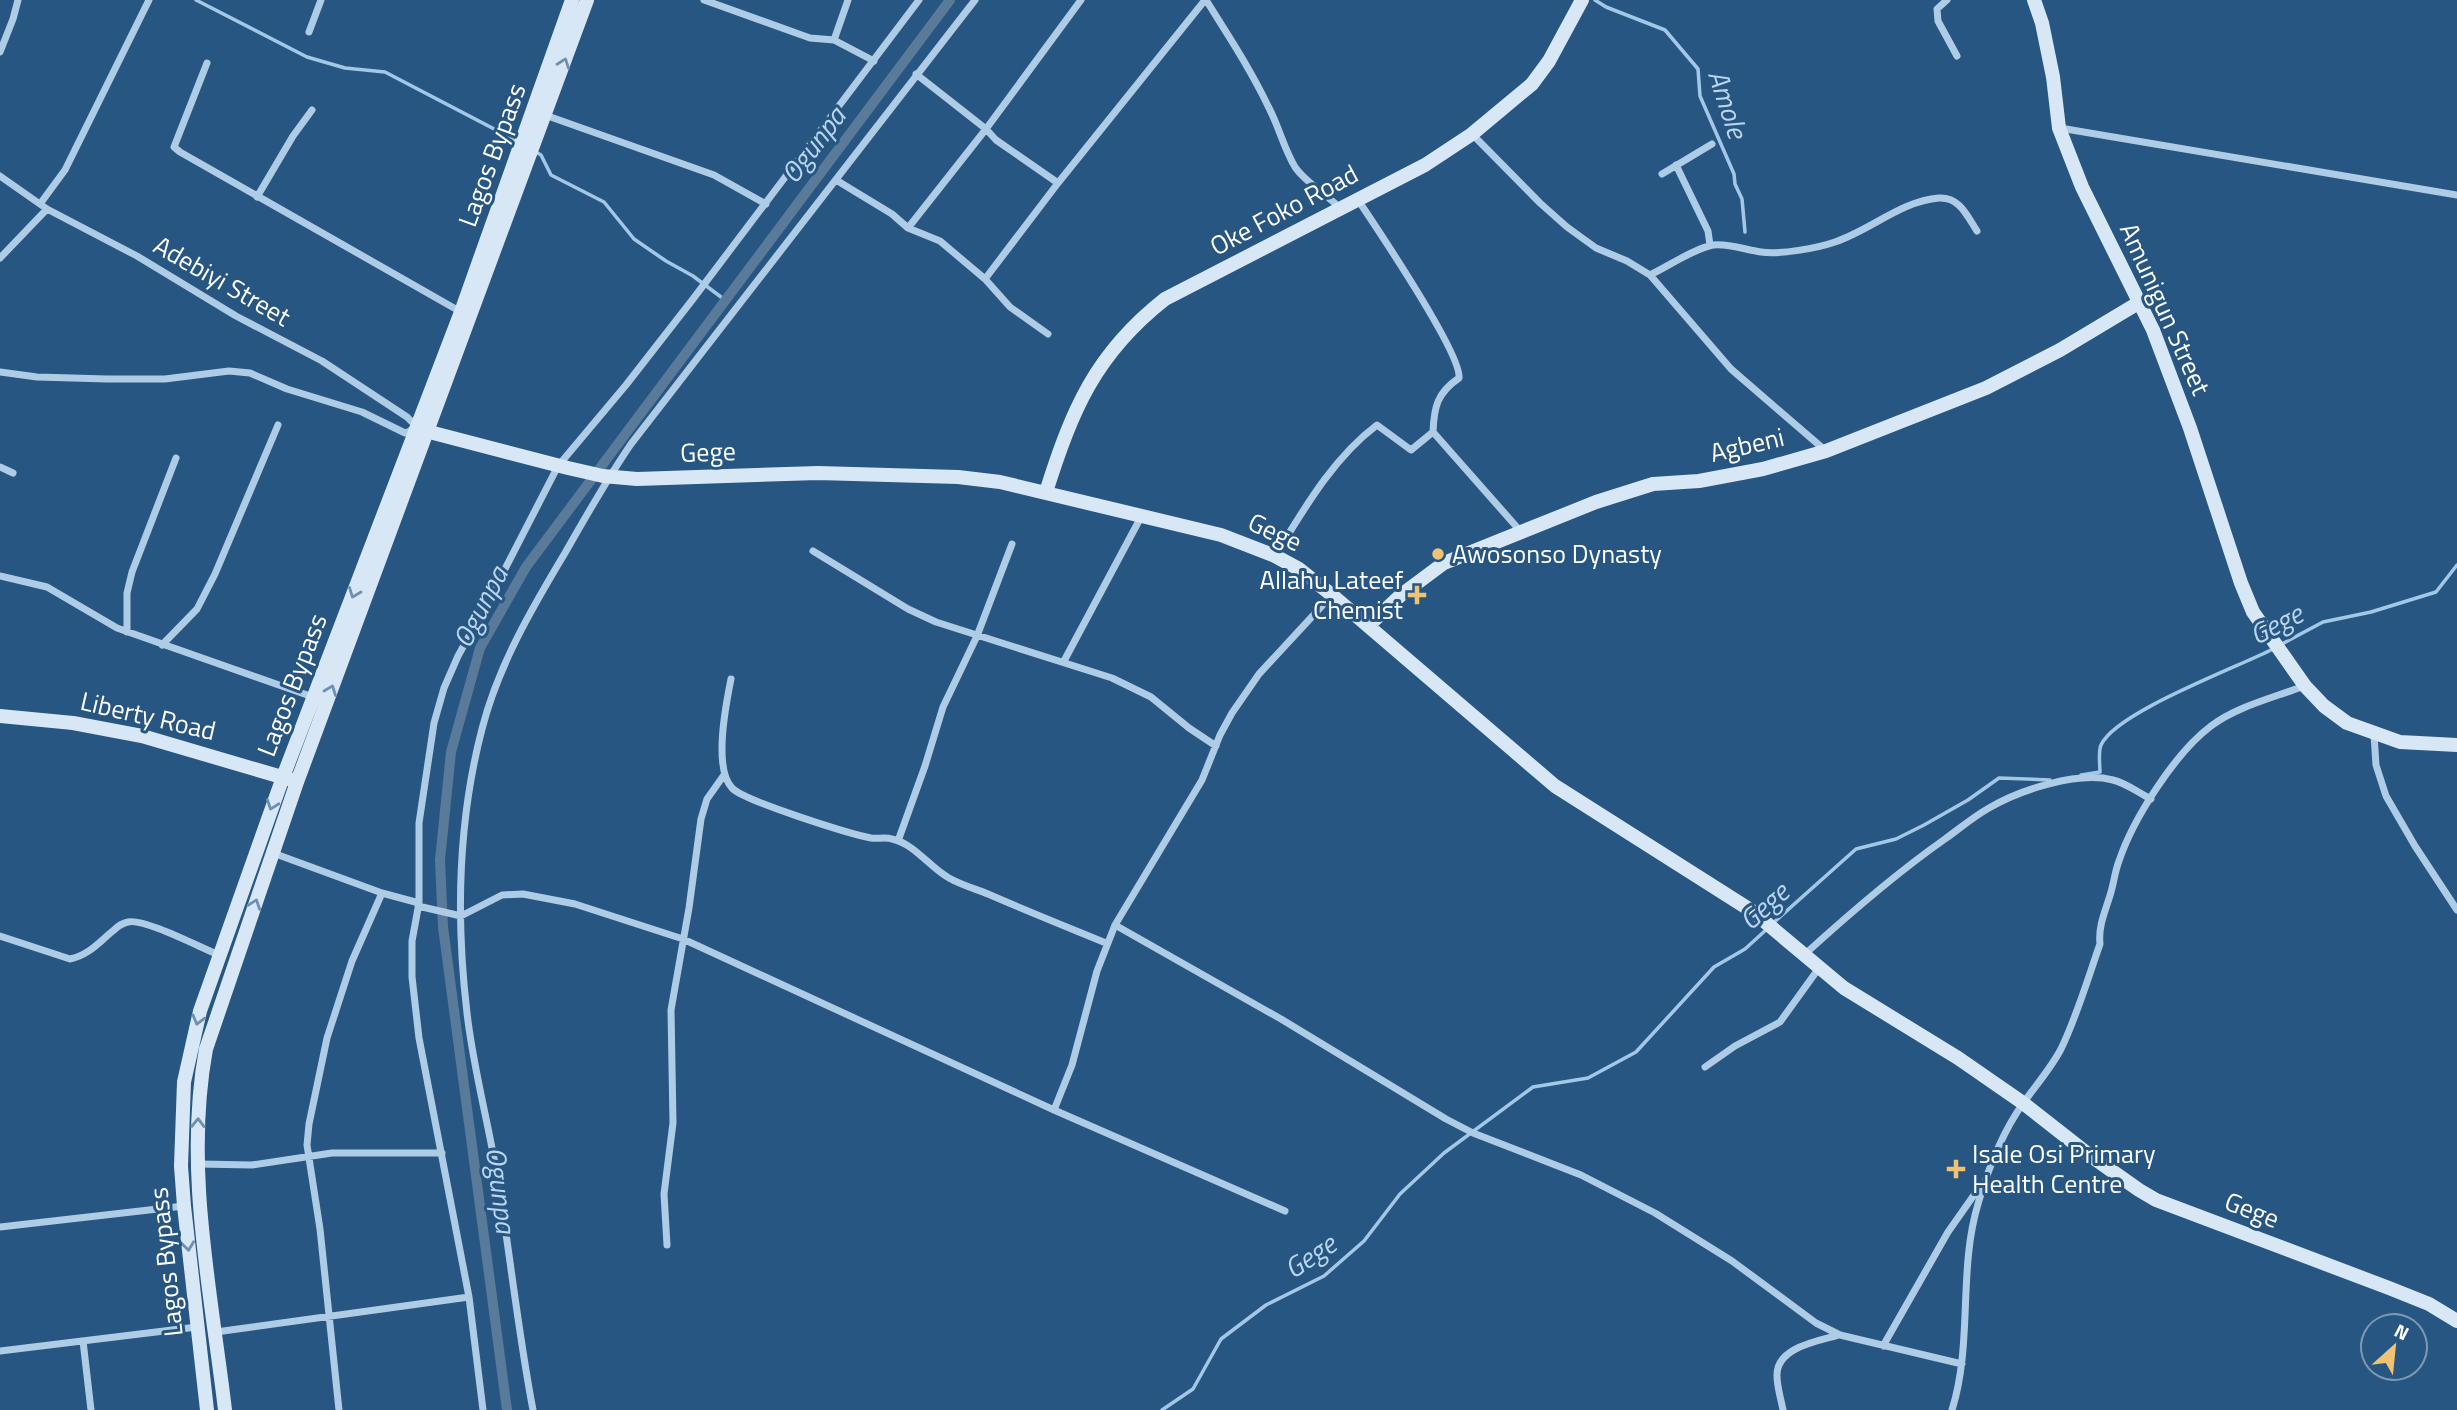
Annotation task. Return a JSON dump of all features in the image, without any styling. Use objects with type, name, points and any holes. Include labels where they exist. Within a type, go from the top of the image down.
[{"type":"street","points":[[0,52],[18,0],[11,0]]},
{"type":"street","points":[[0,258],[44,206],[65,170],[149,0]]},
{"type":"street","points":[[309,32],[321,0]]},
{"type":"street","name":"Lagos Bypass","points":[[225,1410],[198,1164],[197,1124],[206,1049],[272,853],[572,0]]},
{"type":"street","name":"Lagos Bypass","points":[[206,1410],[181,1166],[184,1082],[200,1011],[282,777],[587,0]]},
{"type":"street","points":[[704,0],[718,2],[810,38],[834,40],[874,61]]},
{"type":"street","points":[[834,40],[848,0]]},
{"type":"street","points":[[483,1410],[470,1297],[419,1038],[412,977],[412,942],[419,905],[419,823],[434,723],[444,688],[458,656],[563,467],[919,0]]},
{"type":"street","points":[[533,1410],[522,1354],[499,1186],[467,1014],[459,916],[463,844],[471,784],[481,730],[490,701],[507,660],[542,591],[606,476],[975,0]]},
{"type":"street","points":[[908,228],[986,129],[1081,0]]},
{"type":"street","points":[[985,279],[1058,183],[1205,0],[1233,42],[1269,107],[1295,167],[1304,179],[1339,207]]},
{"type":"street","name":"Oke Foko Road","points":[[1046,492],[1061,444],[1088,383],[1141,318],[1165,299],[1425,164],[1472,134],[1532,84],[1549,61],[1582,0]]},
{"type":"street","points":[[1947,0],[1937,9],[1938,21],[1957,56]]},
{"type":"street","name":"Amunigun Street","points":[[2034,0],[2042,23],[2053,77],[2059,128],[2082,187],[2153,330],[2253,612],[2305,686],[2324,706],[2347,723],[2374,735],[2400,742],[2457,745]]},
{"type":"street","points":[[207,64],[174,147],[461,312]]},
{"type":"street","points":[[916,74],[986,129],[996,140],[1058,183]]},
{"type":"street","points":[[257,197],[293,136],[312,110]]},
{"type":"street","points":[[544,115],[714,175],[766,204]]},
{"type":"street","points":[[2059,128],[2457,195]]},
{"type":"street","points":[[1472,134],[1567,227],[1596,248],[1627,261],[1650,275],[1731,369],[1826,451]]},
{"type":"street","points":[[1662,174],[1712,144]]},
{"type":"street","points":[[1676,165],[1708,231],[1710,245]]},
{"type":"street","name":"Adebiyi Street","points":[[0,176],[44,206],[136,256],[236,316],[322,361],[407,417],[420,429]]},
{"type":"street","points":[[836,180],[892,214],[908,228],[940,241],[985,279],[1010,307],[1048,334]]},
{"type":"street","points":[[1357,198],[1434,321],[1459,369],[1459,378],[1434,407],[1433,432],[1522,533]]},
{"type":"street","points":[[1650,275],[1710,245],[1782,254],[1832,243],[1858,234],[1907,207],[1939,198],[1952,200],[1960,205],[1977,231]]},
{"type":"street","name":"Agbeni","points":[[1368,626],[1401,595],[1444,563],[1596,502],[1653,484],[1699,481],[1826,451],[1986,388],[2060,350],[2140,302]]},
{"type":"street","points":[[0,372],[37,377],[107,379],[165,379],[229,371],[250,373],[287,389],[362,412],[405,433],[420,429]]},
{"type":"street","points":[[162,645],[197,609],[215,574],[278,425]]},
{"type":"street","points":[[1275,555],[1342,458],[1377,425],[1411,450],[1433,432]]},
{"type":"street","name":"Gege","points":[[420,429],[563,467],[636,479],[818,473],[1000,482],[1221,535],[1275,555],[1299,569],[1332,595],[1555,786],[1752,911],[1844,988],[1958,1058],[2023,1103],[2120,1178],[2156,1200],[2429,1304],[2457,1321]]},
{"type":"street","points":[[127,632],[127,593],[132,572],[176,458]]},
{"type":"street","points":[[0,467],[13,473]]},
{"type":"street","points":[[1064,662],[1142,516]]},
{"type":"street","points":[[898,841],[943,707],[977,636],[1012,544]]},
{"type":"street","points":[[813,551],[908,609],[977,636],[1112,678],[1151,697],[1216,746]]},
{"type":"street","points":[[0,576],[47,587],[91,615],[127,632],[313,697]]},
{"type":"street","points":[[1054,1110],[1072,1065],[1106,943],[1115,925],[1202,780],[1232,713],[1259,674],[1332,595]]},
{"type":"street","points":[[731,679],[723,733],[724,775],[731,788],[744,796],[826,825],[872,838],[898,841],[910,847],[948,878],[1106,943]]},
{"type":"street","points":[[1952,1410],[1962,1364],[1971,1227],[1987,1176],[2004,1137],[2023,1103],[2061,1048],[2100,944],[2099,929],[2131,832],[2185,752],[2212,725],[2235,712],[2305,686]]},
{"type":"street","name":"Liberty Road","points":[[0,716],[73,723],[129,733],[297,782]]},
{"type":"street","points":[[2374,735],[2376,765],[2386,796],[2457,910]]},
{"type":"street","points":[[667,1245],[664,1194],[673,1123],[671,1010],[701,820],[707,799],[724,775]]},
{"type":"street","points":[[1803,956],[1920,856],[1987,808],[2016,794],[2057,782],[2097,778],[2113,780],[2151,799]]},
{"type":"street","points":[[272,853],[382,893],[459,916],[502,895],[523,894],[575,904],[683,939],[1054,1110],[1285,1212]]},
{"type":"street","points":[[339,1410],[320,1229],[307,1145],[327,1038],[352,961],[382,893]]},
{"type":"street","points":[[0,936],[70,960],[92,950],[116,928],[129,921],[150,926],[219,955]]},
{"type":"street","points":[[1115,925],[1281,1019],[1446,1119],[1473,1133],[1581,1175],[1655,1213],[1732,1261],[1816,1323],[1840,1335],[1962,1364]]},
{"type":"street","points":[[1704,1067],[1735,1046],[1780,1022],[1819,968]]},
{"type":"street","points":[[198,1164],[252,1165],[332,1153],[442,1153]]},
{"type":"street","points":[[1883,1346],[1948,1232],[1987,1176]]},
{"type":"street","points":[[0,1227],[184,1206]]},
{"type":"street","points":[[216,1332],[470,1297]]},
{"type":"street","points":[[0,1351],[198,1327]]},
{"type":"street","points":[[1783,1410],[1776,1374],[1780,1364],[1795,1349],[1840,1335]]},
{"type":"street","points":[[83,1341],[91,1410]]},
{"type":"waterway","points":[[196,0],[307,57],[345,68],[385,72],[519,142]]},
{"type":"waterway","name":"Ogunpa","points":[[507,1410],[443,927],[440,860],[451,752],[480,648],[526,567],[950,0]]},
{"type":"waterway","name":"Amole","points":[[1595,0],[1606,7],[1665,30],[1698,69],[1700,96],[1742,199],[1745,232]]},
{"type":"waterway","points":[[534,151],[541,155],[551,175],[604,202],[634,239],[693,276],[725,300]]},
{"type":"waterway","name":"Gege","points":[[2280,645],[2323,622],[2371,612],[2436,592],[2457,565]]},
{"type":"waterway","name":"Gege","points":[[2081,775],[2100,772],[2101,745],[2111,732],[2129,719],[2152,705],[2273,649]]},
{"type":"waterway","name":"Gege","points":[[1772,924],[1856,849],[1896,839],[1968,800],[1999,778],[2050,780]]},
{"type":"waterway","name":"Gege","points":[[1162,1410],[1193,1389],[1221,1339],[1266,1305],[1324,1276],[1364,1241],[1400,1194],[1444,1153],[1533,1087],[1588,1078],[1636,1052],[1714,967],[1745,949],[1767,929]]},
{"type":"place","name":"Awosonso Dynasty","points":[[1438,554]]},
{"type":"place","name":"Allahu Lateef Chemist","points":[[1417,595]]},
{"type":"place","name":"Isale Osi Primary Health Centre","points":[[1956,1169]]}]
